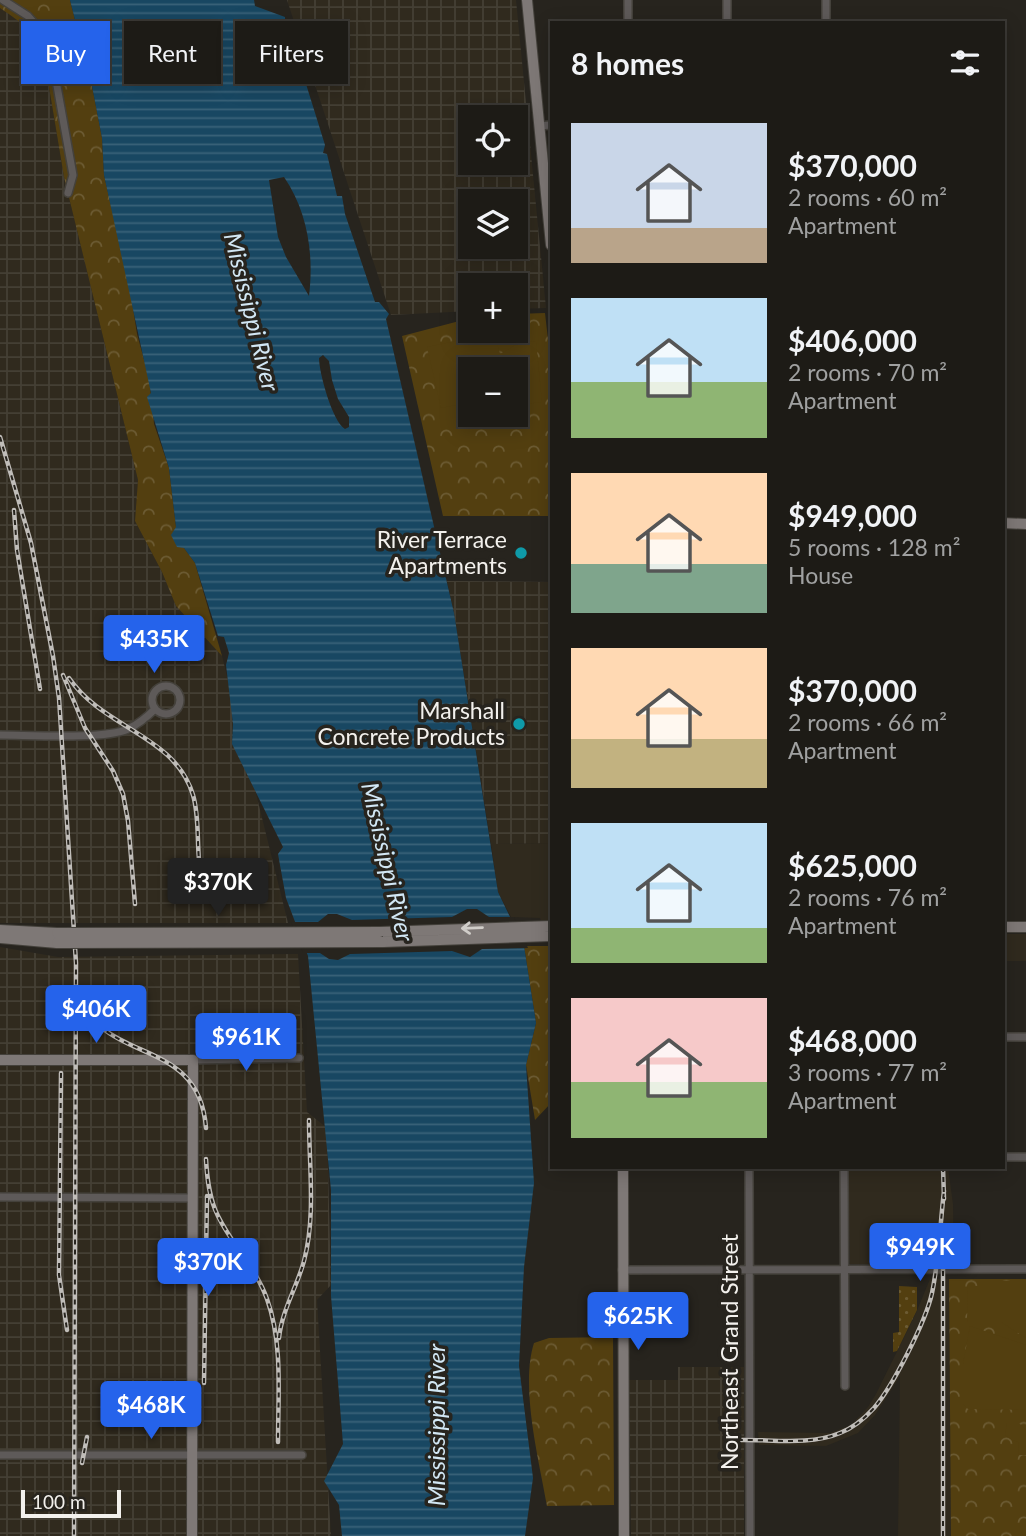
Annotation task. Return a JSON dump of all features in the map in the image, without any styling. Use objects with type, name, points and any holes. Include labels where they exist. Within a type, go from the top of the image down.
[{"type":"street","points":[[3,0],[38,26],[50,47],[73,175],[68,192]]},
{"type":"street","points":[[527,0],[550,235]]},
{"type":"street","points":[[628,0],[628,21]]},
{"type":"street","points":[[727,0],[727,21]]},
{"type":"street","points":[[826,0],[826,21]]},
{"type":"street","points":[[539,126],[550,125]]},
{"type":"street","points":[[1005,523],[1026,524]]},
{"type":"street","points":[[171,687],[178,692],[180,702],[176,710],[168,714],[155,709],[152,696],[158,688],[171,687]]},
{"type":"street","points":[[0,735],[89,735],[120,732],[146,718],[155,709]]},
{"type":"street","points":[[1005,927],[1026,927]]},
{"type":"street","points":[[0,930],[57,938]]},
{"type":"street","points":[[0,938],[382,937],[546,931]]},
{"type":"street","points":[[1005,1037],[1026,1037]]},
{"type":"street","points":[[0,1060],[299,1058]]},
{"type":"street","points":[[192,1536],[193,1059]]},
{"type":"street","points":[[1005,1157],[1026,1157]]},
{"type":"street","points":[[623,1169],[624,1536]]},
{"type":"street","name":"Northeast Grand Street","points":[[749,1169],[750,1536]]},
{"type":"street","points":[[844,1169],[845,1386]]},
{"type":"street","points":[[0,1197],[193,1198]]},
{"type":"street","points":[[622,1270],[1026,1269]]},
{"type":"street","points":[[0,1455],[302,1455]]},
{"type":"shaded area","points":[[287,0],[516,0],[526,105],[458,105],[458,175],[528,175],[528,123],[546,308],[528,309],[528,273],[458,273],[458,312],[391,315],[315,84],[348,84],[348,21],[294,21]]},
{"type":"shaded area","points":[[0,8],[21,22],[21,84],[48,84],[64,177],[138,480],[135,521],[162,572],[176,606],[222,656],[288,923],[0,923]]},
{"type":"shaded area","points":[[447,581],[550,582],[550,843],[491,844]]},
{"type":"shaded area","points":[[550,843],[550,923],[541,923],[540,918],[511,917],[498,892],[491,844]]},
{"type":"shaded area","points":[[1005,934],[1026,934],[1026,961],[1005,961]]},
{"type":"shaded area","points":[[0,947],[58,957],[298,954],[307,1112],[327,1128],[331,1285],[317,1300],[331,1536],[0,1536]]},
{"type":"shaded area","points":[[848,1169],[948,1169],[953,1204],[954,1265],[850,1264]]},
{"type":"shaded area","points":[[930,1279],[949,1279],[951,1536],[898,1536],[900,1376],[875,1415],[858,1433],[826,1446],[759,1445],[758,1432],[830,1433],[851,1425],[876,1394]]},
{"type":"shaded area","points":[[678,1367],[744,1367],[744,1536],[631,1536],[629,1380],[678,1380]]},
{"type":"green space","points":[[0,0],[70,0],[75,21],[21,21],[21,24],[0,8]]},
{"type":"green space","points":[[48,84],[92,84],[102,138],[104,175],[130,289],[137,334],[149,378],[154,424],[169,468],[176,527],[184,548],[195,563],[222,656],[176,606],[162,572],[135,521],[138,480],[64,177]]},
{"type":"green space","points":[[545,313],[550,357],[550,516],[443,516],[402,336],[458,321],[458,343],[528,343],[528,314]]},
{"type":"green space","points":[[458,341],[458,343],[497,343],[500,354],[519,343],[536,341],[542,402],[528,404],[528,357],[458,357],[458,405],[441,408],[427,347]]},
{"type":"green space","points":[[524,946],[550,946],[550,1104],[535,1120],[526,1065],[536,1023]]},
{"type":"green space","points":[[949,1279],[1026,1279],[1026,1536],[951,1536]]},
{"type":"green space","points":[[984,1281],[1026,1281],[1026,1338],[1001,1322],[967,1322],[968,1286],[984,1286]]},
{"type":"green space","points":[[899,1286],[917,1287],[917,1310],[897,1351],[893,1352],[893,1333],[899,1332]]},
{"type":"green space","points":[[970,1326],[1026,1345],[1026,1410],[968,1409],[963,1404],[963,1364]]},
{"type":"green space","points":[[613,1337],[614,1505],[547,1506],[530,1402],[530,1361],[534,1343],[549,1338]]},
{"type":"green space","points":[[1007,1423],[1019,1423],[1026,1430],[1026,1455],[1019,1455],[1018,1442],[1005,1435]]},
{"type":"water","name":"Mississippi River","points":[[70,0],[254,0],[255,6],[285,17],[285,21],[235,21],[235,84],[306,84],[325,145],[323,153],[327,154],[337,196],[342,196],[345,214],[375,302],[379,302],[389,314],[386,319],[454,613],[498,892],[524,946],[536,1023],[526,1065],[534,1183],[524,1267],[519,1366],[533,1478],[525,1536],[342,1536],[339,1505],[324,1481],[343,1444],[331,1296],[331,1190],[308,956],[286,898],[278,854],[283,847],[232,744],[233,724],[226,665],[229,653],[224,637],[218,636],[195,563],[184,548],[177,547],[171,535],[176,527],[169,468],[147,397],[151,393],[104,175],[102,138],[92,84],[110,84],[110,21],[75,21]],"holes":[[[284,177],[304,219],[310,250],[309,296],[286,257],[278,237],[269,180]],[[323,355],[329,361],[338,399],[349,417],[349,427],[345,429],[335,416],[327,396],[319,358]]]},
{"type":"pier","points":[[467,909],[477,909],[489,917],[514,917],[528,948],[482,949],[470,957],[452,951],[350,954],[338,960],[329,959],[320,953],[303,953],[291,922],[318,922],[328,914],[337,914],[352,920],[452,917]]},
{"type":"railway","points":[[0,437],[31,543],[59,698],[76,963],[74,1536]]},
{"type":"railway","points":[[14,510],[17,550],[40,689]]},
{"type":"railway","points":[[63,675],[85,728],[113,771],[123,794],[135,904]]},
{"type":"railway","points":[[69,678],[101,709],[155,745],[184,775],[195,803],[199,860]]},
{"type":"railway","points":[[79,991],[90,1015],[106,1031],[168,1063],[186,1077],[199,1098],[206,1128]]},
{"type":"railway","points":[[61,1073],[59,1275],[67,1330]]},
{"type":"railway","points":[[279,1338],[308,1244],[311,1209],[309,1120]]},
{"type":"railway","points":[[206,1159],[209,1188],[215,1209],[257,1277],[272,1316],[278,1351],[278,1442]]},
{"type":"railway","points":[[943,1169],[944,1199]]},
{"type":"railway","points":[[738,1440],[803,1441],[828,1437],[854,1426],[874,1408],[899,1369],[929,1305],[936,1268],[944,1191]]},
{"type":"railway","points":[[204,1383],[207,1196]]},
{"type":"railway","points":[[943,1269],[943,1536]]},
{"type":"railway","points":[[82,1463],[87,1437]]},
{"type":"place","name":"River Terrace Apartments","points":[[521,553]]},
{"type":"place","name":"Marshall Concrete Products","points":[[519,724]]}]
